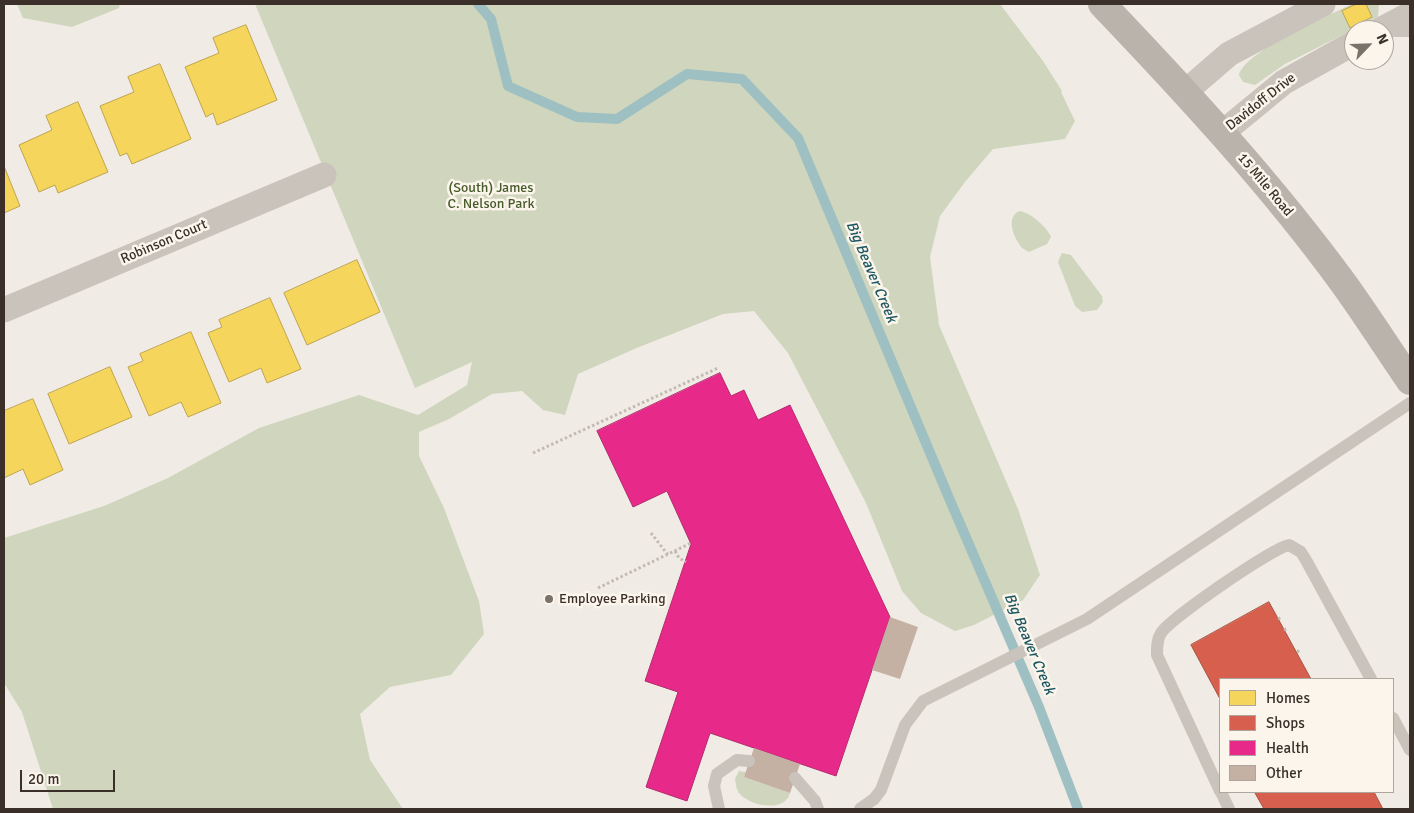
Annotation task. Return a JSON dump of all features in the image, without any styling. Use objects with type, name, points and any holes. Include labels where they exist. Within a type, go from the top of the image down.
[{"type":"main road","name":"15 Mile Road","points":[[1102,4],[1222,133],[1287,211],[1344,284],[1410,381]]},
{"type":"street","points":[[1185,92],[1229,54],[1323,4]]},
{"type":"street","name":"Davidoff Drive","points":[[1222,133],[1284,82],[1344,49]]},
{"type":"street","name":"Robinson Court","points":[[4,310],[324,175]]},
{"type":"lane","points":[[860,809],[874,799],[881,790],[905,724],[923,701],[1087,619],[1410,403]]},
{"type":"lane","points":[[1219,789],[1157,655],[1157,644],[1160,634],[1176,619],[1272,552],[1283,546],[1295,547],[1307,562],[1371,678]]},
{"type":"lane","points":[[1394,720],[1410,749]]},
{"type":"lane","points":[[719,809],[714,786],[717,774],[737,760],[749,761]]},
{"type":"lane","points":[[795,778],[815,801],[818,809]]},
{"type":"lane","points":[[1223,798],[1236,809]]},
{"type":"path","points":[[533,453],[576,432],[583,432],[718,368]]},
{"type":"path","points":[[652,533],[668,555]]},
{"type":"path","points":[[598,588],[691,543]]},
{"type":"path","points":[[675,551],[679,558],[686,562]]},
{"type":"green space","points":[[17,4],[120,4],[119,8],[72,27],[23,18]]},
{"type":"green space","name":"(South) James C. Nelson Park","points":[[255,4],[1000,4],[1043,61],[1062,91],[1075,121],[1065,139],[993,149],[940,216],[930,257],[939,325],[1018,509],[1040,575],[1023,600],[974,625],[955,631],[921,613],[902,591],[866,503],[788,353],[754,311],[723,314],[639,347],[578,374],[565,415],[543,410],[522,391],[492,394],[449,419],[419,432],[419,456],[444,508],[479,601],[484,634],[451,675],[390,687],[360,714],[370,760],[403,809],[53,809],[22,712],[4,683],[4,538],[104,506],[168,478],[259,428],[359,395],[418,415],[467,385],[472,362],[415,388]]},
{"type":"green space","points":[[1352,4],[1379,4],[1378,17],[1372,20],[1344,20],[1344,34],[1285,64],[1255,85],[1243,82],[1239,75],[1256,55],[1307,25]]},
{"type":"green space","points":[[1019,211],[1033,217],[1046,229],[1051,237],[1047,244],[1029,252],[1022,248],[1012,228],[1012,218]]},
{"type":"green space","points":[[1062,253],[1071,255],[1102,296],[1103,302],[1097,310],[1082,312],[1075,306],[1058,262]]},
{"type":"green space","points":[[739,771],[746,772],[744,777],[790,793],[787,799],[781,803],[767,806],[751,802],[736,787],[735,779]]},
{"type":"building: Homes","points":[[1357,4],[1366,4],[1372,17],[1366,20],[1346,20],[1342,11]]},
{"type":"building: Homes","points":[[246,25],[277,100],[217,125],[213,113],[206,117],[185,67],[219,53],[213,38]]},
{"type":"building: Homes","points":[[160,64],[191,139],[132,164],[127,153],[120,156],[100,106],[134,92],[128,77]]},
{"type":"building: Homes","points":[[78,102],[108,172],[58,193],[55,185],[39,192],[19,145],[52,130],[46,116]]},
{"type":"building: Homes","points":[[4,166],[20,206],[4,213]]},
{"type":"building: Homes","points":[[357,260],[380,312],[307,345],[284,293]]},
{"type":"building: Homes","points":[[270,298],[301,369],[267,383],[261,368],[229,382],[208,333],[222,327],[219,320]]},
{"type":"building: Homes","points":[[191,332],[221,403],[188,417],[181,402],[149,416],[128,367],[143,361],[140,354]]},
{"type":"building: Homes","points":[[110,367],[132,417],[69,444],[48,394]]},
{"type":"building: Homes","points":[[33,399],[63,470],[30,485],[23,469],[4,478],[4,411]]},
{"type":"building: Shops","points":[[1269,602],[1310,678],[1219,678],[1219,697],[1191,645]]},
{"type":"building: Shops","points":[[1255,793],[1375,793],[1383,809],[1264,809]]},
{"type":"building: Health","points":[[720,373],[731,396],[744,390],[758,420],[790,405],[890,617],[836,776],[710,733],[687,801],[646,787],[678,692],[645,681],[691,544],[667,491],[633,507],[597,431]]},
{"type":"building: Other","points":[[890,617],[918,627],[900,679],[872,670]]},
{"type":"building: Other","points":[[754,748],[800,764],[790,793],[744,777]]},
{"type":"waterway","name":"Big Beaver Creek","points":[[478,4],[491,19],[508,86],[577,117],[617,119],[687,74],[742,79],[798,138],[1039,707],[1078,809]]},
{"type":"place","name":"Employee Parking","points":[[549,599]]}]
